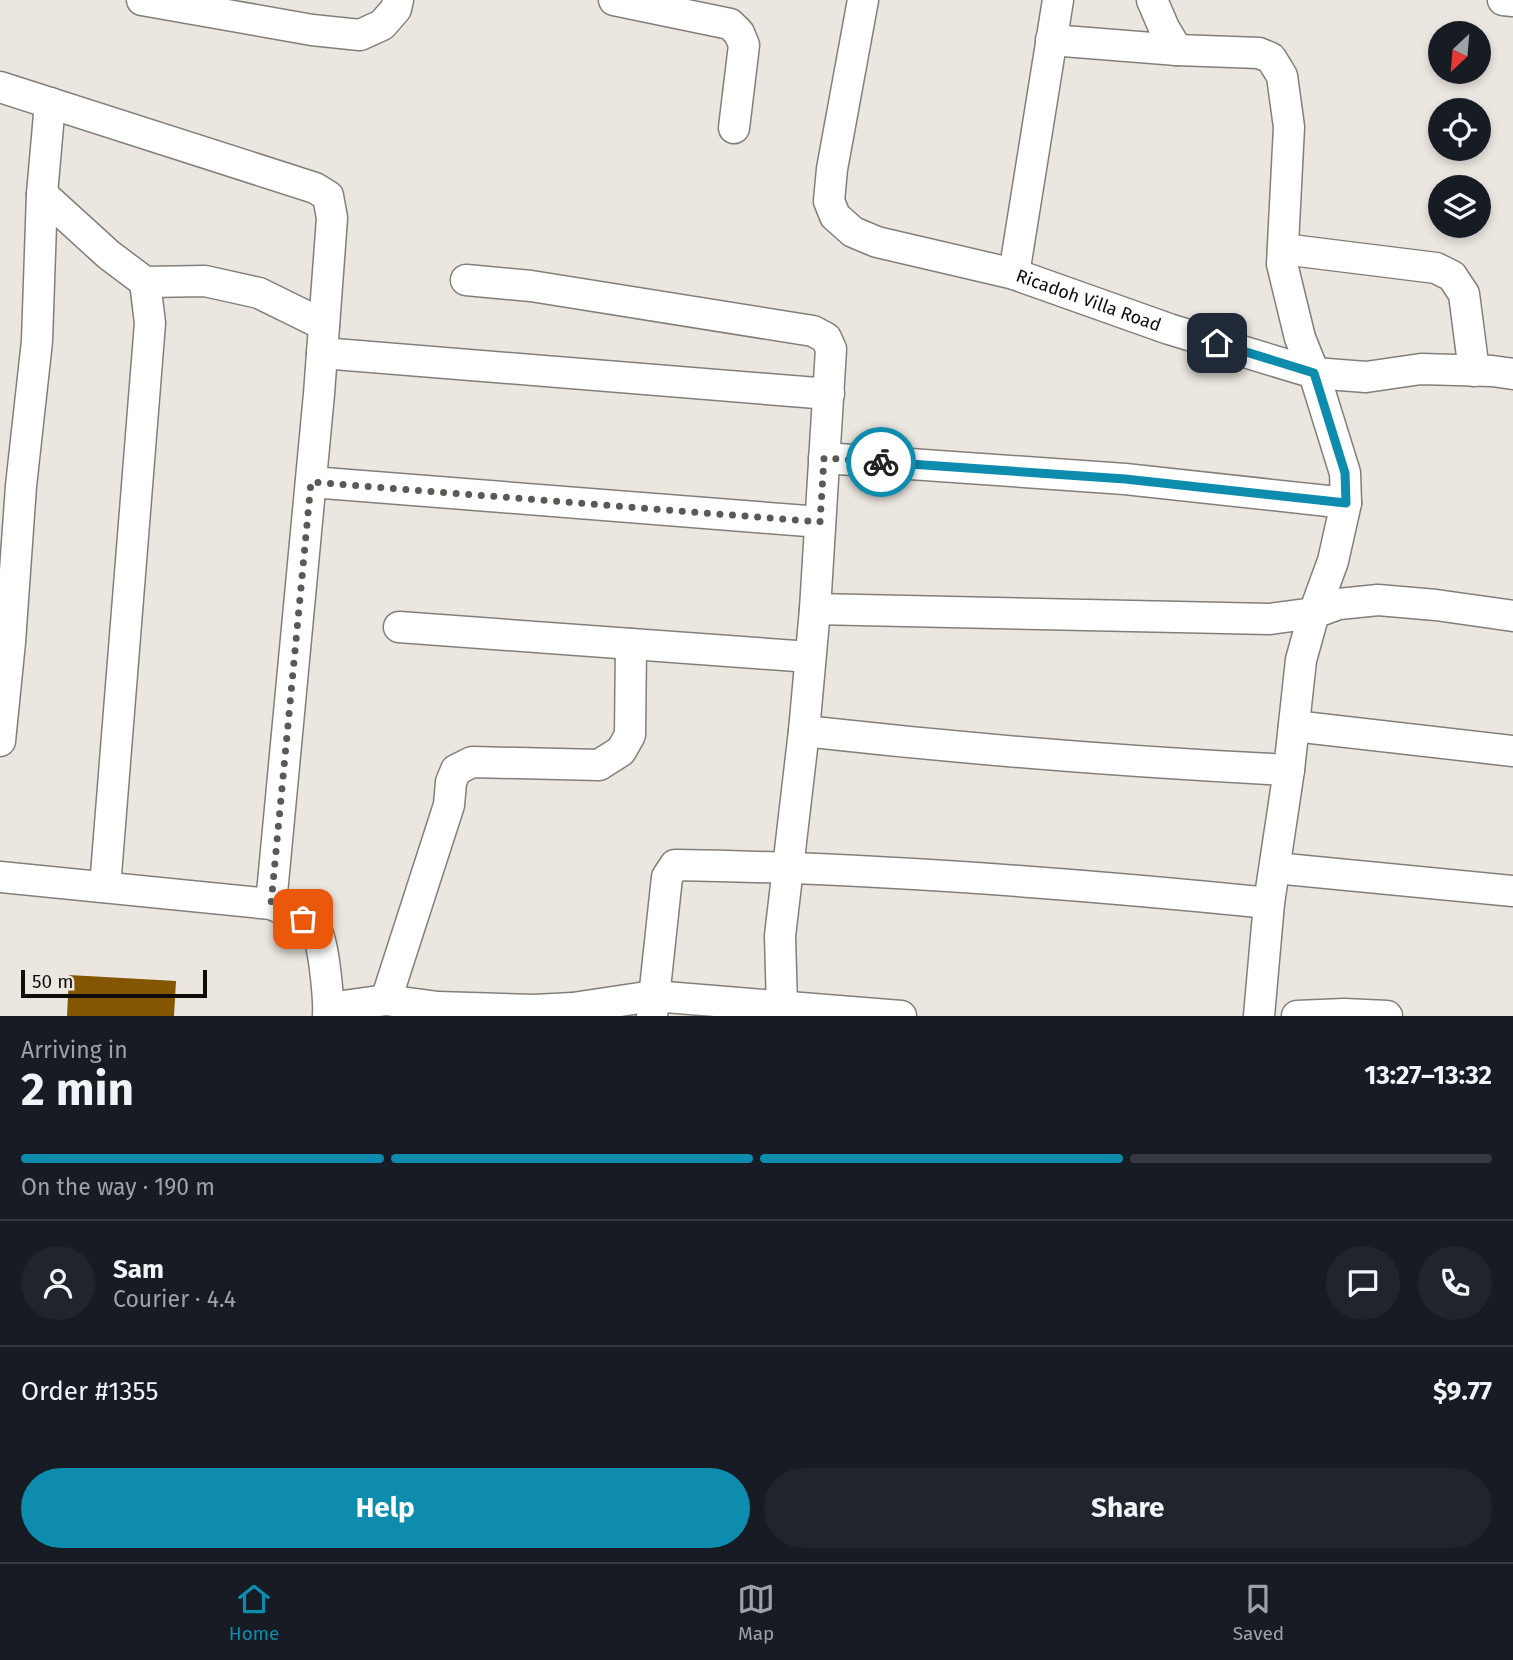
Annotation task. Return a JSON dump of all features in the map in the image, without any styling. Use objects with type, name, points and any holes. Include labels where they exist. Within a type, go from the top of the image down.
[{"type":"street","points":[[142,0],[312,30],[360,35],[382,25],[396,9],[398,0]]},
{"type":"street","points":[[614,0],[730,24],[740,33],[744,45],[734,128]]},
{"type":"street","name":"Ricadoh Villa Road","points":[[863,0],[832,169],[829,201],[835,216],[852,232],[877,242],[1014,274],[1169,329],[1314,373],[1366,377],[1421,369],[1513,374]]},
{"type":"street","points":[[1014,274],[1058,0]]},
{"type":"street","points":[[1152,0],[1164,29],[1177,50]]},
{"type":"street","points":[[1503,0],[1513,1]]},
{"type":"street","points":[[1051,40],[1177,50],[1259,53],[1271,58],[1282,76],[1289,127],[1282,264],[1300,338],[1314,373],[1345,473],[1346,503],[1334,561],[1314,613],[1301,660],[1289,770],[1269,903],[1259,1016]]},
{"type":"street","points":[[0,87],[302,183],[328,196],[332,218],[323,339],[271,904]]},
{"type":"street","points":[[0,741],[37,341],[42,194],[50,103]]},
{"type":"street","points":[[42,194],[109,255],[145,282],[205,281],[259,293],[323,339],[829,394]]},
{"type":"street","points":[[1283,249],[1436,268],[1452,276],[1464,294],[1474,371]]},
{"type":"street","points":[[466,280],[531,286],[813,331],[825,338],[831,349],[815,610],[790,867],[780,936],[783,1012]]},
{"type":"street","points":[[105,887],[150,323],[145,282]]},
{"type":"street","points":[[824,458],[1125,479],[1346,503]]},
{"type":"street","points":[[311,482],[820,522]]},
{"type":"street","points":[[815,610],[1270,620],[1314,613],[1339,604],[1378,600],[1513,615]]},
{"type":"street","points":[[399,627],[810,657]]},
{"type":"street","points":[[386,1000],[449,805],[456,770],[472,762],[599,765],[610,759],[621,751],[630,735],[631,644]]},
{"type":"street","points":[[1294,726],[1513,751]]},
{"type":"street","points":[[804,732],[998,750],[1289,770]]},
{"type":"street","points":[[653,1006],[667,877],[669,869],[675,865],[790,867],[1108,887],[1269,903]]},
{"type":"street","points":[[1275,868],[1513,891]]},
{"type":"street","points":[[0,877],[271,904],[303,919],[316,929],[322,952],[328,1012],[386,1000],[438,1007],[534,1010],[653,1006],[901,1016]]},
{"type":"street","points":[[1297,1016],[1387,1016]]},
{"type":"building","points":[[69,975],[176,981],[174,1016],[67,1016]]},
{"type":"way so far","points":[[303,919],[271,904],[311,482],[820,522],[824,458],[881,462]]},
{"type":"route","points":[[881,462],[1125,479],[1346,503],[1345,473],[1314,373],[1217,343]]}]
